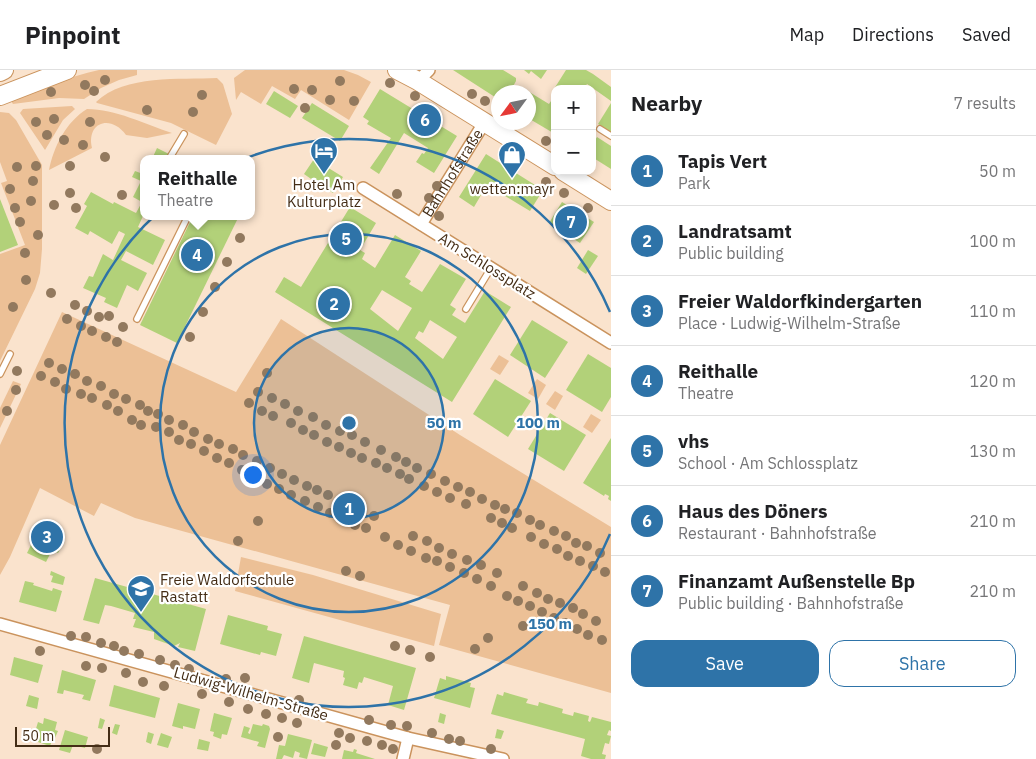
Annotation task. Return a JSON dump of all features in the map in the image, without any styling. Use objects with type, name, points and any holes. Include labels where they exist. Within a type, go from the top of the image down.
[{"type":"main road","points":[[0,72],[4,70]]},
{"type":"main road","points":[[7,93],[67,70]]},
{"type":"main road","name":"Bahnhofstraße","points":[[396,70],[423,75],[484,123],[551,164]]},
{"type":"main road","points":[[569,175],[611,201]]},
{"type":"street","name":"Bahnhofstraße","points":[[421,224],[484,123]]},
{"type":"street","name":"Am Schlossplatz","points":[[363,188],[611,343]]},
{"type":"street","name":"Ludwig-Wilhelm-Straße","points":[[0,624],[408,738],[502,759]]},
{"type":"street","points":[[403,759],[408,738]]},
{"type":"lane","points":[[600,129],[611,136]]},
{"type":"lane","points":[[171,155],[184,134]]},
{"type":"lane","points":[[137,319],[186,220]]},
{"type":"lane","points":[[466,309],[491,268]]},
{"type":"lane","points":[[0,374],[10,354]]},
{"type":"shaded area","points":[[99,70],[137,70],[137,75],[101,88],[84,99],[59,98],[13,104],[11,101],[54,83]]},
{"type":"shaded area","points":[[245,70],[344,70],[371,82],[349,120],[301,90],[295,99],[272,86],[261,104],[241,92],[236,100],[234,78]]},
{"type":"shaded area","points":[[217,78],[223,84],[232,114],[216,145],[171,123],[96,102],[108,93],[137,83],[170,79]]},
{"type":"shaded area","points":[[72,106],[75,109],[63,120],[45,150],[20,113],[23,109]]},
{"type":"shaded area","points":[[87,109],[119,114],[172,133],[147,138],[126,135],[120,128],[114,125],[101,124],[93,132],[91,139],[92,148],[49,170],[54,152],[62,135],[73,121]]},
{"type":"shaded area","points":[[0,112],[9,113],[16,120],[42,165],[42,249],[40,273],[35,289],[0,361],[0,254],[25,245],[1,183],[7,181],[0,162]]},
{"type":"shaded area","points":[[62,312],[236,392],[281,319],[460,435],[611,527],[611,693],[439,645],[450,605],[135,518],[101,503],[94,516],[40,488],[10,557],[0,575],[0,445]]},
{"type":"shaded area","points":[[499,355],[509,361],[500,375],[490,369]]},
{"type":"shaded area","points":[[537,379],[546,385],[538,399],[528,393]]},
{"type":"shaded area","points":[[13,381],[21,384],[0,428],[0,408]]},
{"type":"shaded area","points":[[555,391],[563,396],[555,410],[546,404]]},
{"type":"shaded area","points":[[591,414],[601,420],[592,433],[583,427]]},
{"type":"shaded area","points":[[241,557],[313,575],[441,614],[434,646],[235,591]]},
{"type":"building","points":[[453,70],[503,70],[516,78],[514,85],[491,85],[491,94]]},
{"type":"building","points":[[524,70],[547,70],[541,79],[531,71],[529,74]]},
{"type":"building","points":[[566,70],[586,70],[611,87],[611,101],[596,90],[596,85],[557,85]]},
{"type":"building","points":[[380,89],[457,136],[434,173],[416,162],[428,148],[404,133],[379,174],[370,168],[391,138],[367,124],[369,121],[363,117]]},
{"type":"building","points":[[274,91],[298,106],[290,118],[266,104]]},
{"type":"building","points":[[536,96],[549,104],[551,101],[551,132],[536,123]]},
{"type":"building","points":[[312,103],[349,126],[340,141],[302,118]]},
{"type":"building","points":[[611,103],[611,132],[598,124]]},
{"type":"building","points":[[597,137],[611,146],[611,169],[596,160]]},
{"type":"building","points":[[157,148],[169,154],[168,155],[154,155]]},
{"type":"building","points":[[486,154],[543,190],[530,211],[487,185],[474,207],[459,197]]},
{"type":"building","name":"Hotel Am Kulturplatz","points":[[314,159],[343,177],[333,193],[320,185],[319,187],[304,174]]},
{"type":"building","points":[[135,171],[140,173],[140,181],[132,177]]},
{"type":"building","points":[[140,183],[140,201],[133,197]]},
{"type":"building","points":[[91,192],[113,204],[114,202],[136,213],[140,206],[141,220],[138,227],[165,240],[153,265],[126,251],[121,260],[147,273],[138,291],[127,285],[117,308],[104,302],[106,298],[83,288],[89,276],[93,277],[103,254],[113,260],[125,234],[119,231],[112,244],[90,231],[88,235],[75,228],[87,206],[84,204]]},
{"type":"building","points":[[0,199],[18,245],[0,252]]},
{"type":"building","points":[[562,202],[594,222],[580,243],[549,223]]},
{"type":"building","points":[[350,207],[376,223],[360,250],[365,253],[362,259],[375,268],[395,235],[421,251],[405,277],[411,281],[409,284],[422,292],[440,264],[466,279],[450,305],[456,309],[452,315],[465,323],[485,291],[511,307],[452,402],[275,292],[284,277],[301,287]],"holes":[[[382,290],[412,308],[398,331],[370,309]],[[430,320],[457,337],[443,359],[415,338],[419,331],[423,333]]]},
{"type":"building","points":[[191,220],[237,220],[177,343],[140,325]]},
{"type":"building","points":[[588,250],[598,256],[586,274],[577,268]]},
{"type":"building","points":[[532,320],[568,342],[545,378],[510,355]]},
{"type":"building","points":[[588,354],[611,368],[611,397],[602,412],[566,390]]},
{"type":"building","points":[[495,379],[531,401],[508,437],[473,414]]},
{"type":"building","points":[[550,413],[586,435],[564,471],[528,449]]},
{"type":"building","points":[[611,438],[611,501],[608,499],[609,496],[605,494],[604,496],[583,483]]},
{"type":"building","points":[[43,521],[62,530],[55,544],[61,547],[58,553],[52,550],[46,562],[27,553]]},
{"type":"building","points":[[51,571],[65,577],[63,585],[51,582],[53,576],[50,575]]},
{"type":"building","points":[[95,578],[206,609],[195,651],[178,647],[180,643],[174,646],[154,639],[154,632],[133,627],[136,619],[133,619],[135,613],[111,606],[105,605],[99,624],[83,620]]},
{"type":"building","points":[[25,581],[52,591],[53,588],[62,591],[56,612],[19,602]]},
{"type":"building","points":[[228,615],[268,626],[267,630],[282,634],[276,656],[261,652],[260,655],[220,644]]},
{"type":"building","points":[[304,636],[416,668],[404,710],[388,705],[393,686],[364,677],[362,683],[359,682],[357,689],[343,685],[344,671],[314,663],[309,683],[292,678]]},
{"type":"building","points":[[14,657],[43,665],[38,683],[10,675]]},
{"type":"building","points":[[62,670],[96,680],[90,701],[82,699],[84,695],[64,690],[63,694],[57,693]]},
{"type":"building","points":[[446,676],[471,683],[470,687],[475,688],[470,708],[434,698],[440,678],[446,680]]},
{"type":"building","points":[[114,685],[160,698],[155,718],[109,706]]},
{"type":"building","points":[[504,692],[528,699],[526,703],[538,706],[539,702],[563,709],[562,713],[573,716],[574,712],[589,716],[588,721],[590,722],[592,717],[611,722],[611,731],[609,730],[607,735],[611,736],[609,744],[605,743],[602,754],[606,755],[605,759],[591,759],[581,756],[585,739],[491,714],[497,694],[503,696]]},
{"type":"building","points":[[29,695],[39,698],[37,709],[26,706]]},
{"type":"building","points":[[178,703],[200,709],[195,729],[183,726],[183,729],[172,726]]},
{"type":"building","points":[[214,713],[232,718],[227,735],[222,734],[221,739],[213,736],[214,732],[210,731]]},
{"type":"building","points":[[440,713],[446,715],[444,724],[438,722]]},
{"type":"building","points":[[44,718],[57,722],[55,730],[58,731],[50,746],[38,742],[39,737],[34,735],[38,722],[43,724]]},
{"type":"building","points":[[100,718],[105,720],[102,729],[98,728]]},
{"type":"building","points":[[115,724],[120,725],[117,735],[112,733]]},
{"type":"building","points":[[253,724],[269,726],[270,729],[265,748],[257,746],[259,742],[241,737],[244,726],[250,728],[248,733],[250,734]]},
{"type":"building","points":[[497,729],[504,731],[501,739],[495,738]]},
{"type":"building","points":[[65,730],[88,737],[85,748],[73,745],[70,753],[59,750]]},
{"type":"building","points":[[148,732],[154,734],[151,744],[146,742]]},
{"type":"building","points":[[161,733],[172,737],[168,748],[157,745]]},
{"type":"building","points":[[288,734],[312,740],[307,759],[299,757],[300,753],[295,751],[293,758],[284,755],[282,759],[276,759],[279,745],[285,746]]},
{"type":"building","points":[[199,739],[210,742],[208,751],[197,749]]},
{"type":"building","points":[[314,743],[328,747],[325,757],[311,754]]},
{"type":"building","points":[[354,749],[357,750],[356,753],[375,759],[342,759],[344,750],[353,752]]},
{"type":"place","name":"Haus des Döners","points":[[425,120]]},
{"type":"place","name":"Hotel Am Kulturplatz","points":[[324,175]]},
{"type":"place","name":"wetten:mayr","points":[[512,179]]},
{"type":"place","name":"Finanzamt Außenstelle Bp","points":[[571,222]]},
{"type":"place","name":"vhs","points":[[346,239]]},
{"type":"place","name":"Reithalle","points":[[197,255]]},
{"type":"place","name":"Landratsamt","points":[[334,304]]},
{"type":"place","name":"Tapis Vert","points":[[349,509]]},
{"type":"place","name":"Freier Waldorfkindergarten","points":[[47,537]]},
{"type":"place","name":"Freie Waldorfschule Rastatt","points":[[141,613]]}]
